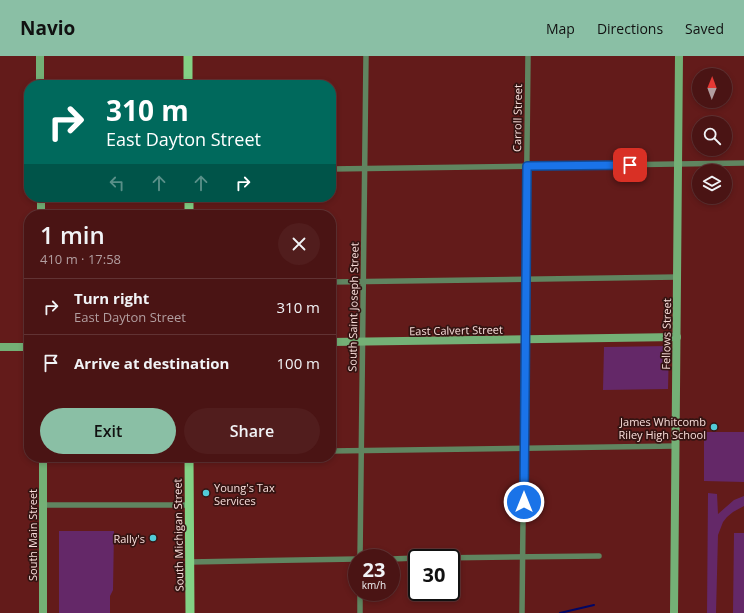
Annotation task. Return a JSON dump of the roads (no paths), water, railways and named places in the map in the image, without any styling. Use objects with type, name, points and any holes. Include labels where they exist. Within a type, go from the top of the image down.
[{"type":"main road","points":[[188,56],[188,80]]},
{"type":"main road","name":"South Michigan Street","points":[[189,462],[190,613]]},
{"type":"street","points":[[40,56],[40,80]]},
{"type":"street","name":"South Saint Joseph Street","points":[[360,549],[366,56]]},
{"type":"street","name":"Carroll Street","points":[[522,613],[528,56]]},
{"type":"street","name":"Fellows Street","points":[[674,613],[679,56]]},
{"type":"street","points":[[336,169],[744,163]]},
{"type":"street","points":[[336,282],[678,277]]},
{"type":"street","name":"East Calvert Street","points":[[336,342],[676,337]]},
{"type":"street","points":[[0,347],[24,347]]},
{"type":"street","points":[[336,451],[676,446]]},
{"type":"street","name":"South Main Street","points":[[43,462],[43,613]]},
{"type":"street","points":[[43,505],[190,505]]},
{"type":"street","points":[[460,558],[599,556]]},
{"type":"street","points":[[190,562],[348,559]]},
{"type":"street","points":[[360,601],[360,613]]},
{"type":"waterway","points":[[560,613],[594,605]]},
{"type":"place","name":"James Whitcomb Riley High School","points":[[714,427]]},
{"type":"place","name":"Young's Tax Services","points":[[206,493]]},
{"type":"place","name":"Rally's","points":[[153,538]]}]
